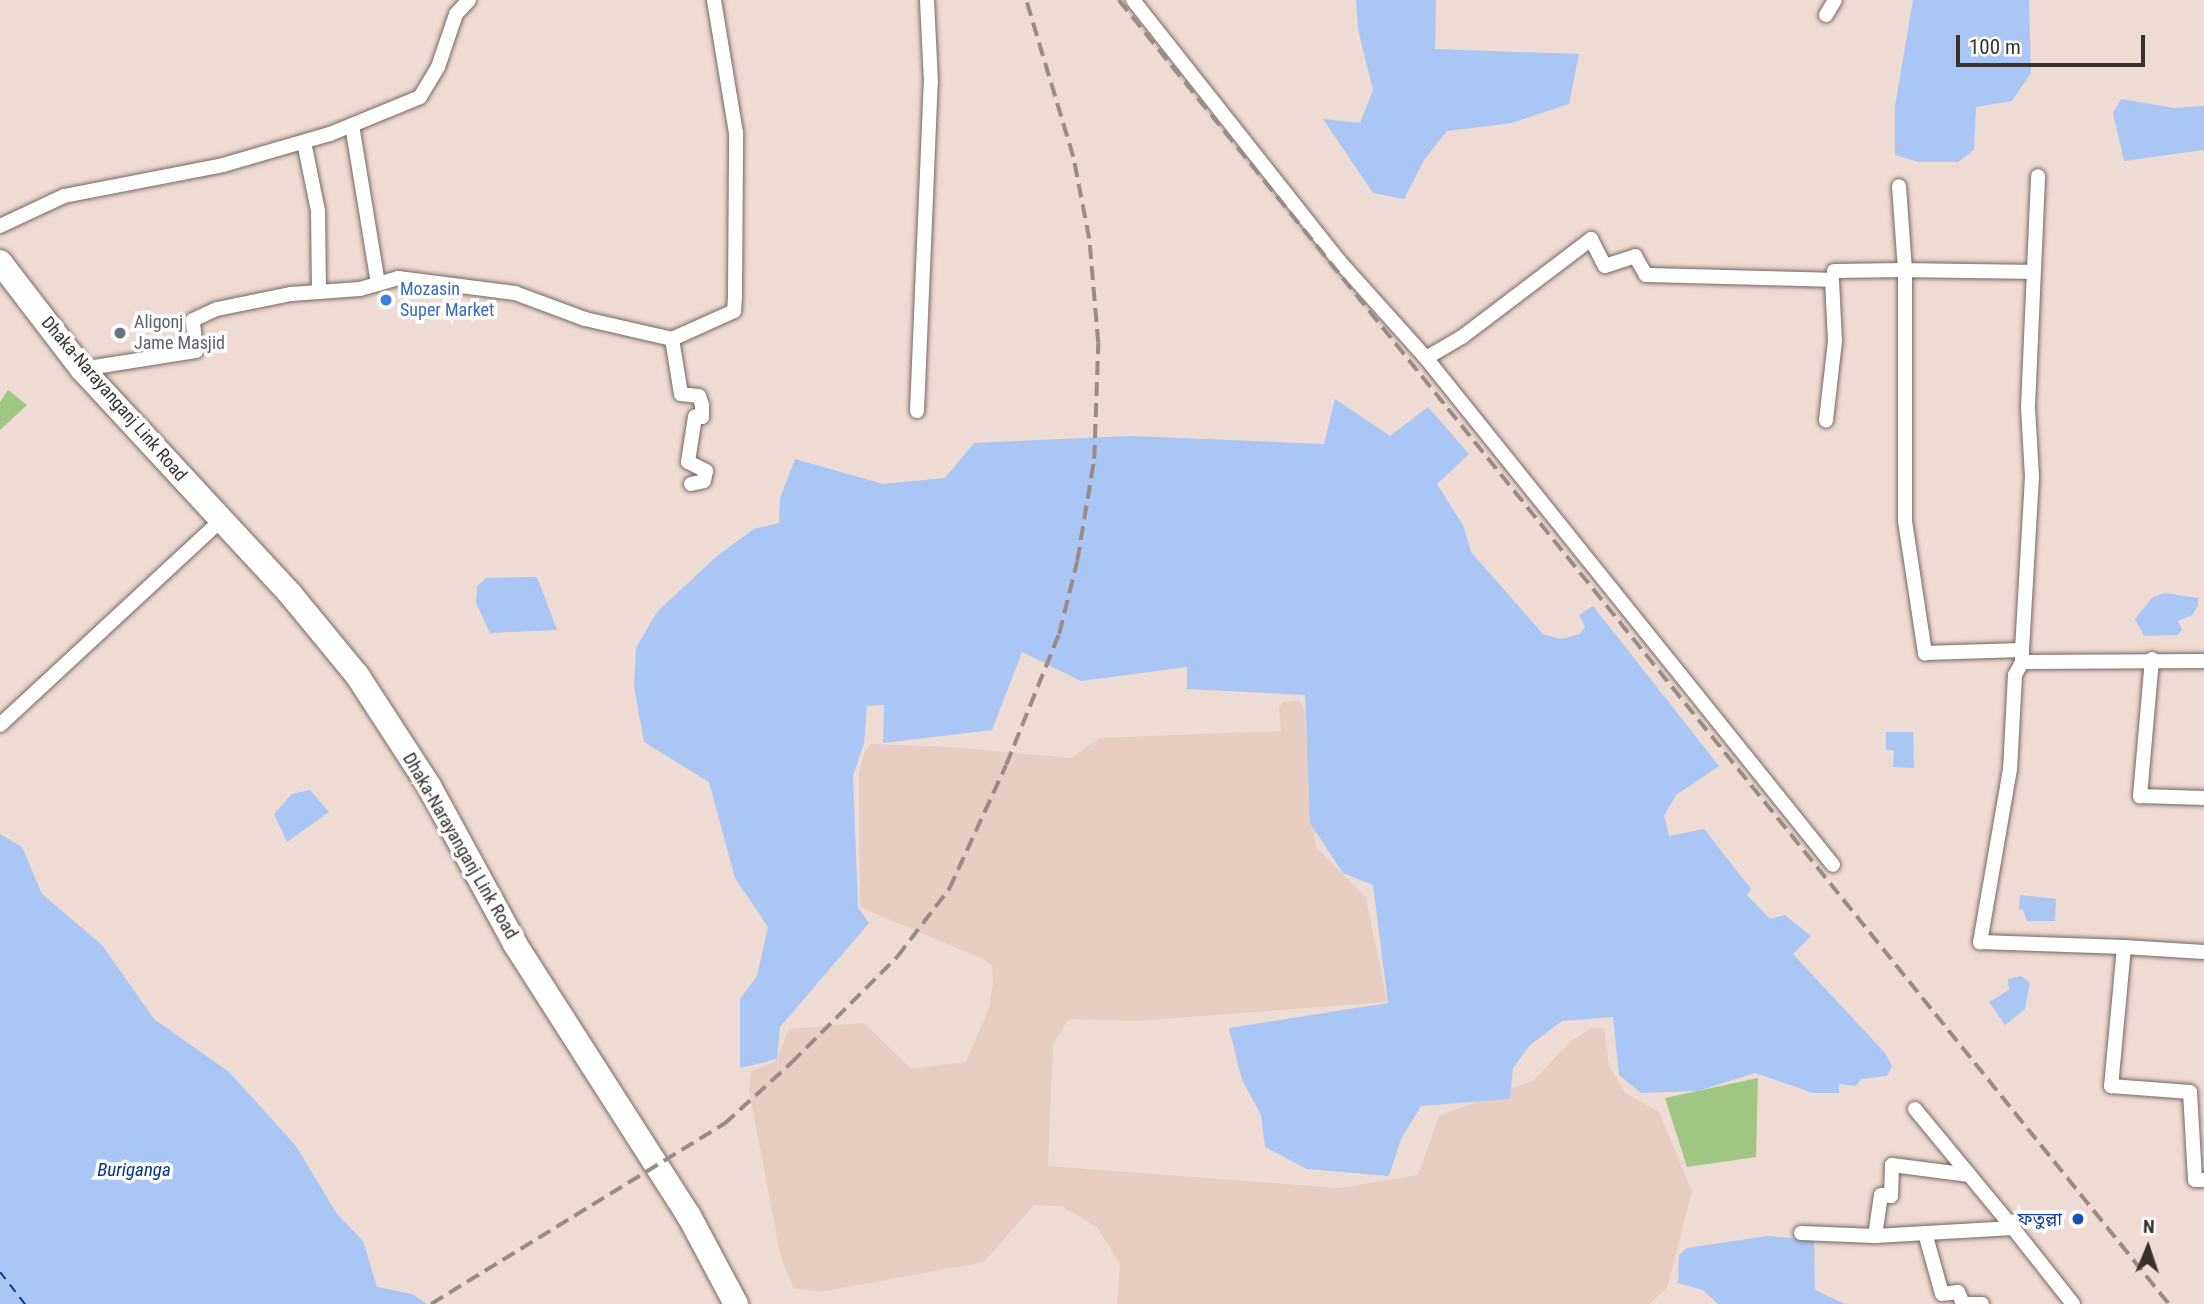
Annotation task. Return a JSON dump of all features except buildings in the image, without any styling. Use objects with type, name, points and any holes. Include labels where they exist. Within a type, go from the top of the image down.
[{"type":"highway","name":"Dhaka-Narayanganj Link Road","points":[[0,262],[82,369],[291,594],[379,709],[429,786],[515,944],[689,1216],[736,1304]]},
{"type":"street","points":[[0,226],[64,196],[223,166],[304,142],[420,97],[438,67],[456,14],[469,0]]},
{"type":"street","points":[[82,369],[197,351],[193,320],[217,309],[378,284],[398,278],[515,293],[586,319],[672,340],[734,311],[736,133],[714,0]]},
{"type":"street","points":[[916,411],[931,82],[927,0]]},
{"type":"street","points":[[1133,0],[1339,261],[1426,358],[1833,865]]},
{"type":"street","points":[[1826,15],[1835,0]]},
{"type":"street","points":[[352,125],[378,284]]},
{"type":"street","points":[[304,142],[318,211],[319,292]]},
{"type":"street","points":[[2038,176],[2032,272],[2032,477],[2022,656],[2015,675],[2010,769],[1980,942],[2204,952]]},
{"type":"street","points":[[1899,186],[1905,270],[1905,522],[1925,653],[2204,662]]},
{"type":"street","points":[[1426,358],[1462,337],[1591,239],[1605,266],[1636,256],[1646,275],[1832,281],[1835,341],[1826,419]]},
{"type":"street","points":[[1834,271],[2032,272]]},
{"type":"street","points":[[672,340],[681,394],[699,396],[702,405],[702,417],[695,418],[688,462],[706,471],[705,481],[691,484]]},
{"type":"street","points":[[0,724],[221,520]]},
{"type":"street","points":[[2152,659],[2140,796],[2204,798]]},
{"type":"street","points":[[2124,947],[2111,1086],[2190,1091],[2194,1180],[2204,1180]]},
{"type":"street","points":[[1915,1109],[2073,1304]]},
{"type":"street","points":[[1875,1236],[1881,1195],[1891,1196],[1892,1165],[1969,1175]]},
{"type":"street","points":[[1801,1233],[1875,1236],[2013,1228]]},
{"type":"street","points":[[1925,1233],[1942,1294],[1958,1292],[1964,1304],[1982,1304]]},
{"type":"shaded area","points":[[1299,700],[1304,710],[1315,846],[1366,898],[1387,1002],[1135,1021],[1069,1019],[1053,1044],[1048,1166],[1340,1188],[1418,1175],[1439,1116],[1533,1081],[1569,1043],[1591,1028],[1604,1028],[1609,1066],[1625,1093],[1659,1112],[1692,1192],[1667,1288],[1649,1304],[1117,1304],[1120,1264],[1097,1227],[1061,1206],[1034,1205],[984,1262],[820,1292],[794,1288],[781,1258],[749,1090],[751,1072],[776,1061],[789,1029],[864,1023],[911,1069],[966,1062],[989,1008],[993,983],[992,965],[983,959],[860,907],[859,773],[865,751],[871,744],[949,747],[1071,758],[1100,738],[1281,731],[1279,708],[1283,702]]},
{"type":"green space","points":[[8,390],[27,405],[0,430],[0,402]]},
{"type":"green space","points":[[1758,1078],[1756,1157],[1687,1167],[1665,1098]]},
{"type":"water","points":[[1356,0],[1436,0],[1435,49],[1579,54],[1569,104],[1512,123],[1447,131],[1424,160],[1404,199],[1373,193],[1323,119],[1360,123],[1373,90],[1358,29]]},
{"type":"water","points":[[1913,0],[2029,0],[2031,73],[2012,101],[1976,107],[1974,150],[1958,162],[1919,162],[1895,155],[1895,106]]},
{"type":"water","points":[[2121,99],[2175,108],[2204,106],[2204,150],[2124,161],[2113,113]]},
{"type":"water","points":[[1335,399],[1390,436],[1428,407],[1469,454],[1437,484],[1463,525],[1471,552],[1543,634],[1561,639],[1580,634],[1585,627],[1579,615],[1593,606],[1719,766],[1676,795],[1664,816],[1669,836],[1704,829],[1751,889],[1747,895],[1770,919],[1785,915],[1811,936],[1793,954],[1885,1053],[1892,1066],[1887,1076],[1861,1079],[1856,1086],[1839,1084],[1839,1093],[1813,1093],[1755,1073],[1698,1091],[1641,1093],[1619,1075],[1613,1017],[1562,1021],[1529,1046],[1513,1068],[1510,1099],[1421,1106],[1401,1139],[1389,1176],[1307,1169],[1265,1147],[1261,1115],[1242,1080],[1229,1028],[1388,1003],[1373,885],[1343,873],[1310,823],[1305,695],[1187,689],[1187,667],[1081,681],[1022,652],[992,730],[883,743],[884,705],[867,706],[864,743],[853,776],[858,907],[869,923],[780,1027],[777,1059],[740,1068],[740,999],[757,976],[768,927],[735,878],[709,782],[644,742],[634,687],[636,648],[657,612],[717,556],[754,529],[779,523],[780,498],[795,459],[883,484],[945,478],[974,443],[1130,436],[1324,444]]},
{"type":"water","points":[[537,577],[557,630],[490,633],[476,603],[477,586],[486,578]]},
{"type":"water","points":[[2165,593],[2198,598],[2198,606],[2192,615],[2178,621],[2182,630],[2177,635],[2144,636],[2135,619],[2153,597]]},
{"type":"water","points":[[1886,732],[1913,732],[1914,768],[1893,767],[1894,750],[1886,750]]},
{"type":"water","points":[[310,790],[329,812],[287,842],[274,814],[292,794]]},
{"type":"water","name":"Buriganga","points":[[0,834],[22,847],[42,894],[102,945],[154,1019],[229,1072],[296,1146],[337,1214],[363,1241],[377,1287],[412,1294],[427,1304],[0,1304]]},
{"type":"water","points":[[2020,895],[2056,899],[2055,921],[2027,921],[2023,910],[2019,909]]},
{"type":"water","points":[[2021,976],[2030,983],[2025,1009],[2005,1025],[1989,1002],[2009,990],[2008,979]]},
{"type":"water","points":[[1768,1236],[1814,1240],[1815,1290],[1845,1304],[1718,1304],[1703,1290],[1678,1283],[1679,1255],[1687,1248]]},
{"type":"ferry route","points":[[0,1272],[25,1304]]},
{"type":"railway","points":[[431,1304],[724,1124],[791,1063],[897,957],[949,889],[1006,765],[1059,634],[1077,561],[1094,459],[1098,343],[1089,239],[1073,157],[1026,0]]},
{"type":"railway","points":[[1119,0],[2169,1304]]},
{"type":"place","name":"Mozasin Super Market","points":[[386,300]]},
{"type":"place","name":"Aligonj Jame Masjid","points":[[120,333]]},
{"type":"place","name":"ফতুল্লা","points":[[2078,1219]]}]
